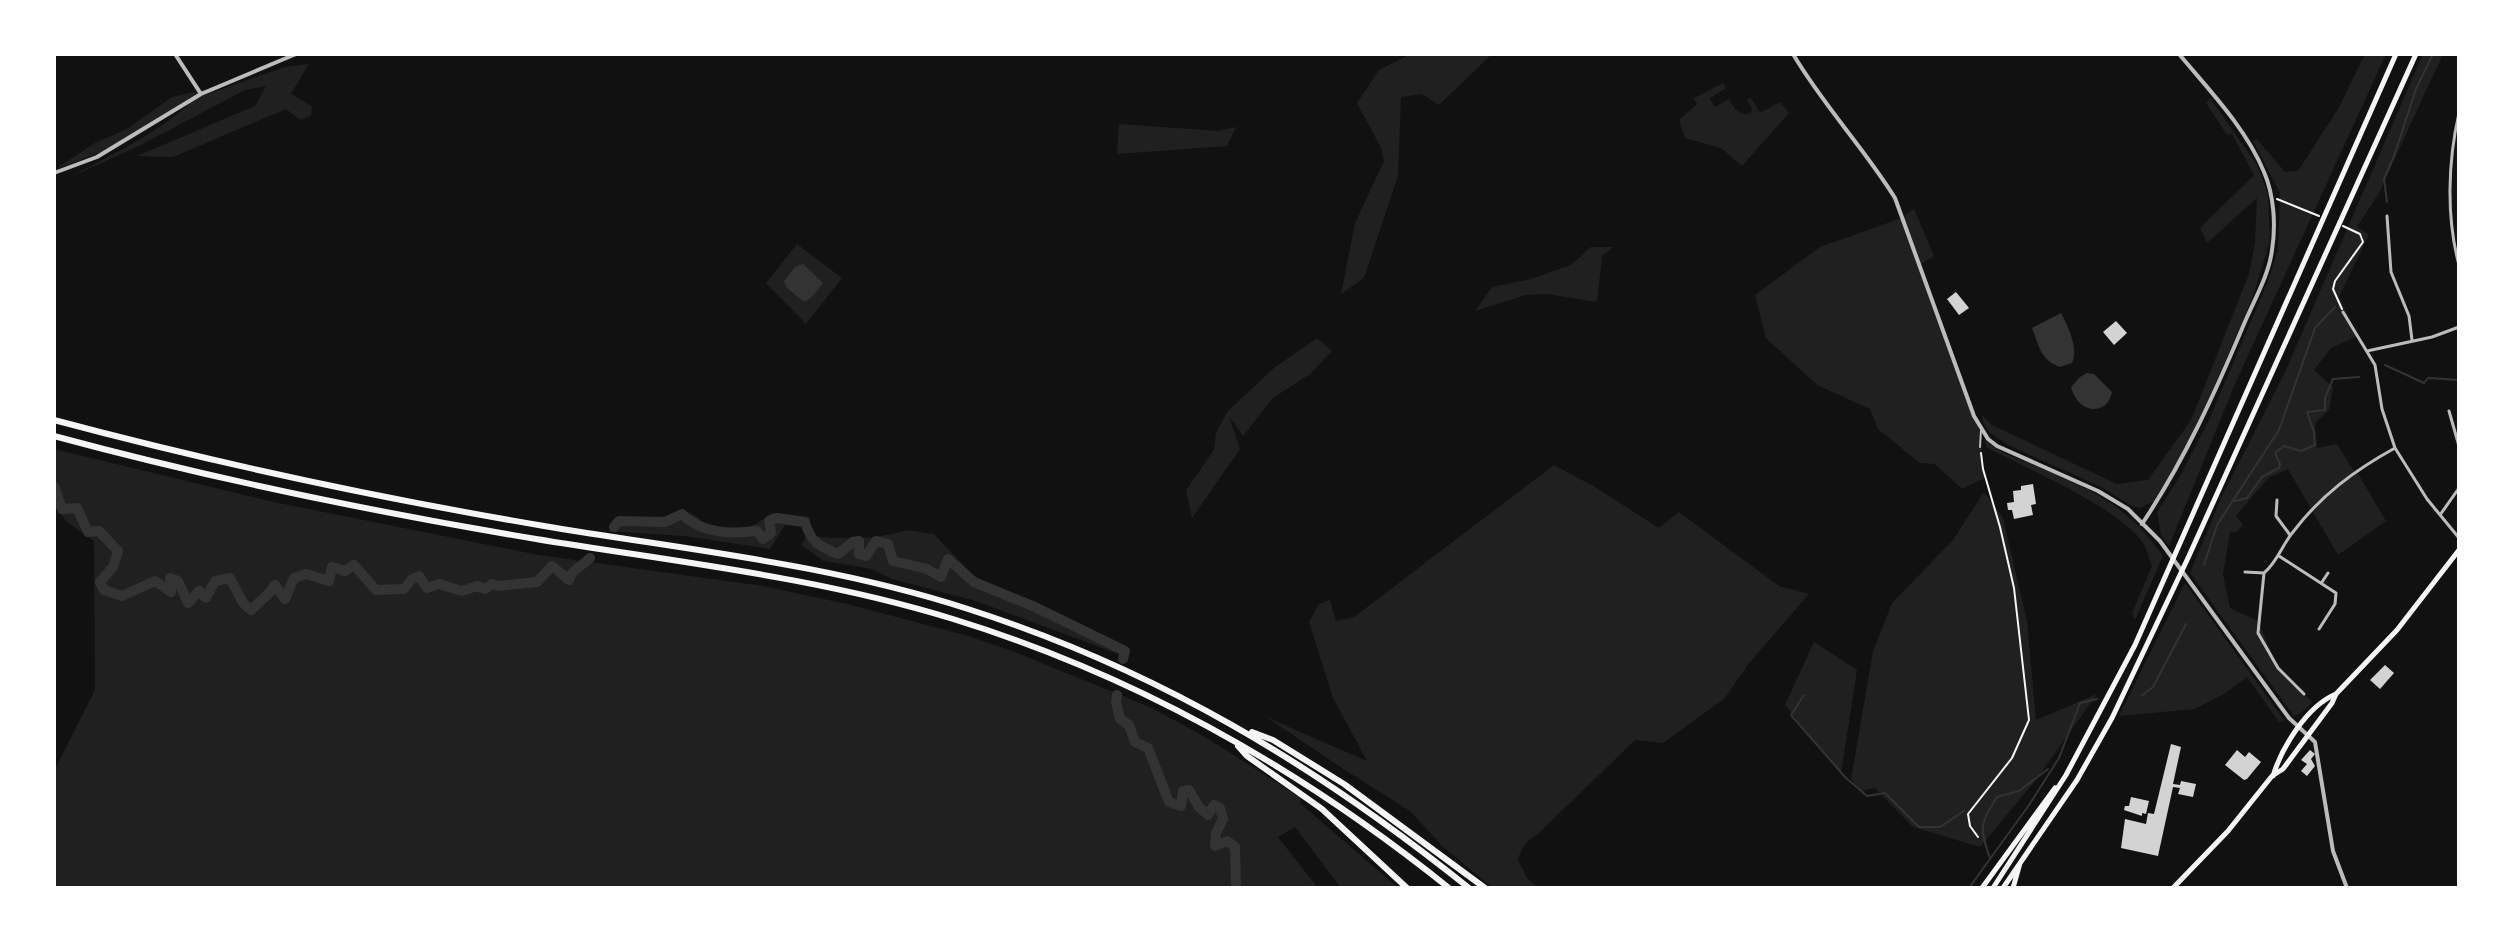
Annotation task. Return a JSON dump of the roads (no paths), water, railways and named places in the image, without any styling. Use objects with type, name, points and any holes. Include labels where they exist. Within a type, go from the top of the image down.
[{"type":"highway","points":[[54,420],[225,462],[408,500],[542,526],[761,559],[880,584],[968,609],[1054,639],[1158,685],[1238,727],[1367,809],[1469,888]]},
{"type":"highway","points":[[54,436],[205,474],[363,508],[540,540],[780,577],[897,603],[985,630],[1139,691],[1233,740],[1331,799],[1449,888]]},
{"type":"highway","points":[[1238,727],[1273,740],[1335,778],[1485,888]]},
{"type":"highway","points":[[1233,740],[1247,756],[1322,809],[1407,888]]},
{"type":"main road","points":[[1993,888],[2066,775],[2135,645],[2396,54]]},
{"type":"main road","points":[[2003,888],[2077,780],[2118,706],[2416,54]]},
{"type":"main road","points":[[2272,776],[2283,769],[2336,694],[2397,630],[2459,550]]},
{"type":"main road","points":[[2173,888],[2228,831],[2272,776],[2299,728],[2326,699],[2336,694]]},
{"type":"main road","points":[[1982,888],[2038,808],[2066,775]]},
{"type":"main road","points":[[2013,888],[2020,862]]},
{"type":"street","points":[[175,54],[201,94]]},
{"type":"street","points":[[54,173],[97,157],[201,94],[296,54]]},
{"type":"street","points":[[1793,54],[1813,88],[1878,171],[1895,198],[1974,416],[1988,439],[1997,446],[2098,491],[2128,509],[2160,541],[2284,713],[2316,747],[2333,851],[2347,888]]},
{"type":"street","points":[[2142,524],[2189,446],[2225,371],[2269,264],[2274,236],[2272,198],[2265,173],[2253,149],[2179,54]]},
{"type":"street","points":[[2459,113],[2450,199],[2453,244],[2459,265]]},
{"type":"street","points":[[2387,216],[2391,272],[2409,316],[2412,340]]},
{"type":"street","points":[[2343,312],[2375,365],[2382,409],[2395,448],[2414,480],[2459,538]]},
{"type":"street","points":[[2367,351],[2459,327]]},
{"type":"street","points":[[2449,411],[2459,446]]},
{"type":"street","points":[[2304,694],[2278,668],[2258,633],[2264,573],[2279,556],[2290,535],[2344,478],[2395,448]]},
{"type":"street","points":[[2440,515],[2459,488]]},
{"type":"street","points":[[2277,500],[2276,516],[2290,535]]},
{"type":"street","points":[[2279,556],[2336,593],[2337,597],[2319,629]]},
{"type":"street","points":[[2245,572],[2264,573]]},
{"type":"street","points":[[2322,582],[2328,573]]},
{"type":"lane","points":[[1980,447],[1981,429]]},
{"type":"waterway","points":[[2387,202],[2384,179],[2416,89],[2433,54]]},
{"type":"waterway","points":[[2204,565],[2217,525],[2279,430],[2315,328],[2335,307]]},
{"type":"waterway","points":[[2385,365],[2424,383],[2428,378],[2459,380]]},
{"type":"waterway","points":[[2235,501],[2247,498],[2262,477],[2279,468],[2275,453],[2284,446],[2301,451],[2315,445],[2307,412],[2325,410],[2325,398],[2333,379],[2359,377]]},
{"type":"waterway","points":[[54,486],[62,509],[77,508],[88,532],[99,531],[118,551],[113,567],[100,582],[104,590],[122,596],[155,581],[171,592],[170,578],[178,581],[188,603],[199,591],[206,598],[215,581],[230,578],[243,603],[251,610],[275,585],[285,599],[294,578],[306,574],[329,581],[332,567],[345,571],[354,565],[376,590],[404,589],[419,576],[427,588],[439,584],[462,591],[477,586],[485,589],[492,584],[537,582],[552,566],[569,580],[572,573],[590,558]]},
{"type":"waterway","points":[[614,527],[619,521],[665,522],[682,514],[698,526],[727,532],[757,531],[763,539],[771,533],[769,521],[777,518],[805,522],[817,543],[838,554],[859,541],[859,554],[866,556],[876,541],[888,544],[893,561],[927,569],[941,577],[948,559],[974,582],[1035,607],[1125,651],[1123,659]]},
{"type":"waterway","points":[[2142,695],[2153,687],[2186,624]]},
{"type":"waterway","points":[[1117,695],[1120,719],[1129,725],[1135,742],[1148,748],[1169,802],[1181,806],[1183,791],[1189,790],[1208,815],[1214,805],[1220,808],[1223,819],[1216,833],[1215,846],[1227,841],[1235,847],[1236,888]]},
{"type":"waterway","points":[[1804,695],[1791,715],[1845,777],[1867,796],[1885,793],[1919,827],[1940,827],[1964,811]]},
{"type":"waterway","points":[[1969,888],[2059,758],[2080,703],[2097,699]]},
{"type":"waterway","points":[[1990,858],[1983,826],[1997,797],[2019,791],[2048,769]]}]
